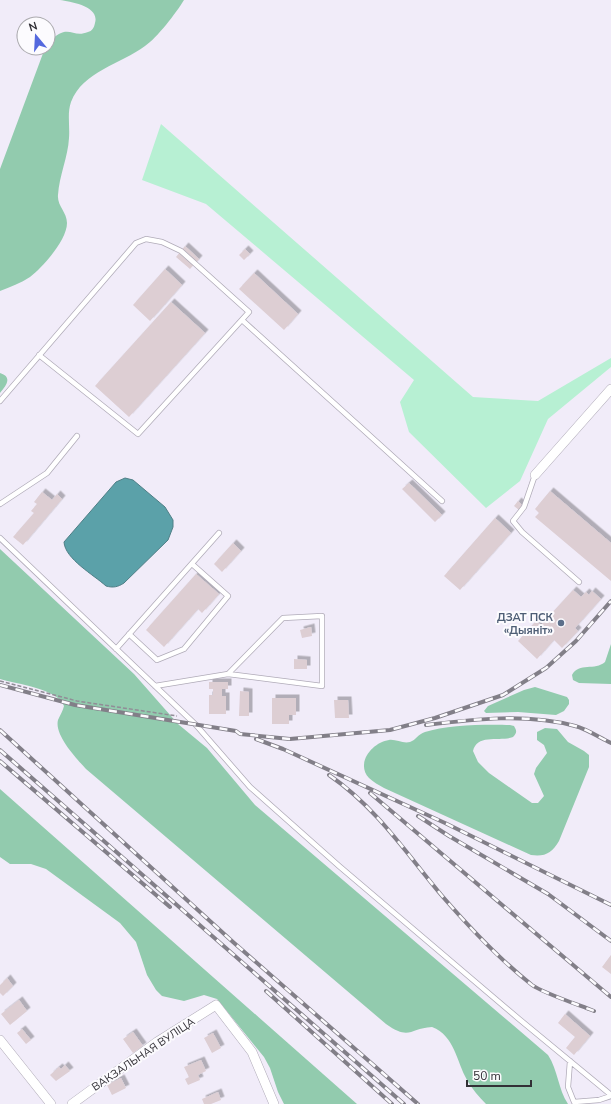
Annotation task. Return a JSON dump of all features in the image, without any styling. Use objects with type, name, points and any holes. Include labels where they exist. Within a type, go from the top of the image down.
[{"type":"street","points":[[535,475],[611,389]]},
{"type":"street","name":"ВАКЗАЛЬНАЯ ВУЛІЦА","points":[[72,1104],[157,1042],[216,1005],[252,1052],[274,1104]]},
{"type":"street","points":[[0,1040],[51,1104]]},
{"type":"lane","points":[[0,401],[39,355],[136,243],[146,239],[162,242],[181,252],[249,312],[138,434],[39,355]]},
{"type":"lane","points":[[242,320],[442,501]]},
{"type":"lane","points":[[0,504],[47,474],[76,436]]},
{"type":"lane","points":[[535,475],[524,507],[513,521],[522,532],[579,582]]},
{"type":"lane","points":[[116,649],[219,533]]},
{"type":"lane","points":[[0,538],[188,717],[250,787],[339,866],[611,1095],[599,1100],[574,1102],[568,1087],[570,1061]]},
{"type":"lane","points":[[130,634],[156,660],[184,649],[228,596],[192,564]]},
{"type":"lane","points":[[155,686],[228,674],[322,686],[322,616],[284,618],[228,674]]},
{"type":"path","points":[[0,681],[77,701],[188,717]]},
{"type":"green space","points":[[60,0],[184,0],[166,25],[150,42],[93,75],[77,91],[70,106],[68,145],[58,195],[59,202],[67,219],[66,230],[59,245],[35,273],[23,281],[0,291],[0,169],[42,56],[56,56],[56,36],[65,32],[82,34],[93,29],[95,17],[93,13],[84,6]]},
{"type":"green space","points":[[161,124],[473,397],[538,401],[611,358],[611,367],[548,419],[520,481],[486,508],[409,432],[400,402],[414,380],[206,204],[142,180]]},
{"type":"green space","points":[[0,373],[6,377],[7,382],[0,393]]},
{"type":"green space","points":[[0,549],[134,674],[178,724],[207,748],[255,805],[548,1055],[568,1104],[486,1104],[476,1093],[463,1073],[454,1050],[446,1036],[432,1027],[405,1033],[400,1032],[386,1024],[86,769],[67,746],[59,733],[58,720],[64,706],[60,700],[46,691],[0,679]]},
{"type":"green space","points":[[611,644],[611,684],[579,683],[573,680],[572,675],[575,671],[601,665],[605,662]]},
{"type":"green space","points":[[535,687],[567,697],[569,704],[564,711],[556,715],[518,712],[486,713],[484,711],[488,706],[524,690]]},
{"type":"green space","points":[[455,726],[514,726],[516,731],[513,737],[484,740],[475,745],[473,751],[478,762],[489,773],[532,803],[538,803],[544,796],[534,774],[536,768],[547,753],[544,745],[537,740],[537,732],[545,728],[557,729],[568,742],[589,755],[589,767],[559,841],[554,849],[544,855],[531,855],[384,788],[369,778],[365,772],[365,760],[368,754],[377,745],[389,740],[410,742],[423,733]]},
{"type":"green space","points":[[0,789],[357,1104],[284,1104],[278,1092],[270,1068],[264,1057],[217,999],[204,995],[184,1001],[162,996],[156,990],[147,975],[136,942],[120,923],[46,869],[31,864],[10,864],[0,857]]},
{"type":"water","points":[[125,478],[133,480],[165,507],[173,520],[173,527],[168,540],[124,583],[115,587],[109,587],[81,566],[69,554],[64,542],[116,482]]},
{"type":"building","points":[[185,246],[199,259],[190,269],[176,257]]},
{"type":"building","points":[[245,249],[250,254],[244,260],[239,255]]},
{"type":"building","points":[[165,269],[182,285],[150,321],[133,305]]},
{"type":"building","points":[[254,273],[298,314],[284,330],[239,289]]},
{"type":"building","points":[[171,302],[205,333],[129,417],[95,386]]},
{"type":"building","points":[[409,483],[442,515],[435,522],[402,489]]},
{"type":"building","points":[[550,491],[611,543],[611,581],[535,517],[539,513],[535,509]]},
{"type":"building","points":[[42,492],[52,500],[57,494],[62,499],[23,545],[13,537],[34,513],[31,511],[37,504],[34,502]]},
{"type":"building","points":[[518,501],[522,505],[519,510],[514,506]]},
{"type":"building","points":[[495,518],[511,533],[460,590],[444,576]]},
{"type":"building","points":[[233,543],[241,551],[222,572],[214,564]]},
{"type":"building","points":[[196,574],[219,594],[202,613],[198,609],[164,647],[146,630]]},
{"type":"building","name":"ДЗАТ ПСК «Дыяніт»","points":[[573,590],[581,597],[586,592],[589,595],[592,591],[601,599],[575,628],[578,631],[562,648],[554,640],[537,659],[518,641],[536,621],[541,625]]},
{"type":"building","points":[[311,627],[312,636],[302,638],[300,630]]},
{"type":"building","points":[[294,659],[307,660],[307,669],[294,669]]},
{"type":"building","points":[[209,682],[228,682],[228,689],[222,689],[222,696],[226,696],[226,714],[209,714],[209,695],[213,695],[213,689],[209,689]]},
{"type":"building","points":[[240,691],[249,692],[249,716],[239,716]]},
{"type":"building","points":[[272,698],[296,698],[296,715],[289,715],[289,724],[272,724]]},
{"type":"building","points":[[334,700],[348,700],[349,718],[335,718]]},
{"type":"building","points":[[611,955],[611,974],[602,967]]},
{"type":"building","points":[[7,978],[13,986],[3,996],[0,993],[0,985]]},
{"type":"building","points":[[19,1000],[27,1011],[10,1025],[1,1014]]},
{"type":"building","points":[[565,1014],[590,1036],[574,1055],[566,1048],[575,1037],[558,1023]]},
{"type":"building","points":[[22,1029],[31,1040],[26,1044],[17,1033]]},
{"type":"building","points":[[133,1032],[143,1046],[133,1053],[123,1039]]},
{"type":"building","points":[[213,1033],[221,1048],[212,1053],[204,1038]]},
{"type":"building","points":[[201,1060],[206,1071],[198,1075],[200,1080],[188,1085],[185,1079],[189,1077],[184,1067]]},
{"type":"building","points":[[65,1065],[70,1071],[56,1081],[50,1075],[59,1067],[61,1069]]},
{"type":"building","points":[[121,1078],[126,1088],[112,1095],[107,1085]]},
{"type":"building","points":[[218,1092],[221,1100],[211,1104],[204,1104],[202,1099]]},
{"type":"railway","points":[[0,685],[75,705],[236,731],[240,734],[290,739],[390,730],[435,718],[503,695],[546,668],[576,641],[611,601]]},
{"type":"railway","points":[[426,725],[482,719],[520,718],[557,722],[580,727],[611,743]]},
{"type":"railway","points":[[0,730],[233,942],[418,1104]]},
{"type":"railway","points":[[256,739],[283,749],[445,823],[611,905]]},
{"type":"railway","points":[[0,750],[404,1104]]},
{"type":"railway","points":[[0,761],[170,907]]},
{"type":"railway","points":[[329,775],[362,802],[390,832],[453,909],[508,965],[537,988],[594,1011]]},
{"type":"railway","points":[[370,793],[611,997]]},
{"type":"railway","points":[[418,816],[449,836],[548,894],[611,941]]},
{"type":"railway","points":[[266,991],[392,1104]]},
{"type":"place","name":"ДЗАТ ПСК «Дыяніт»","points":[[561,623]]}]
